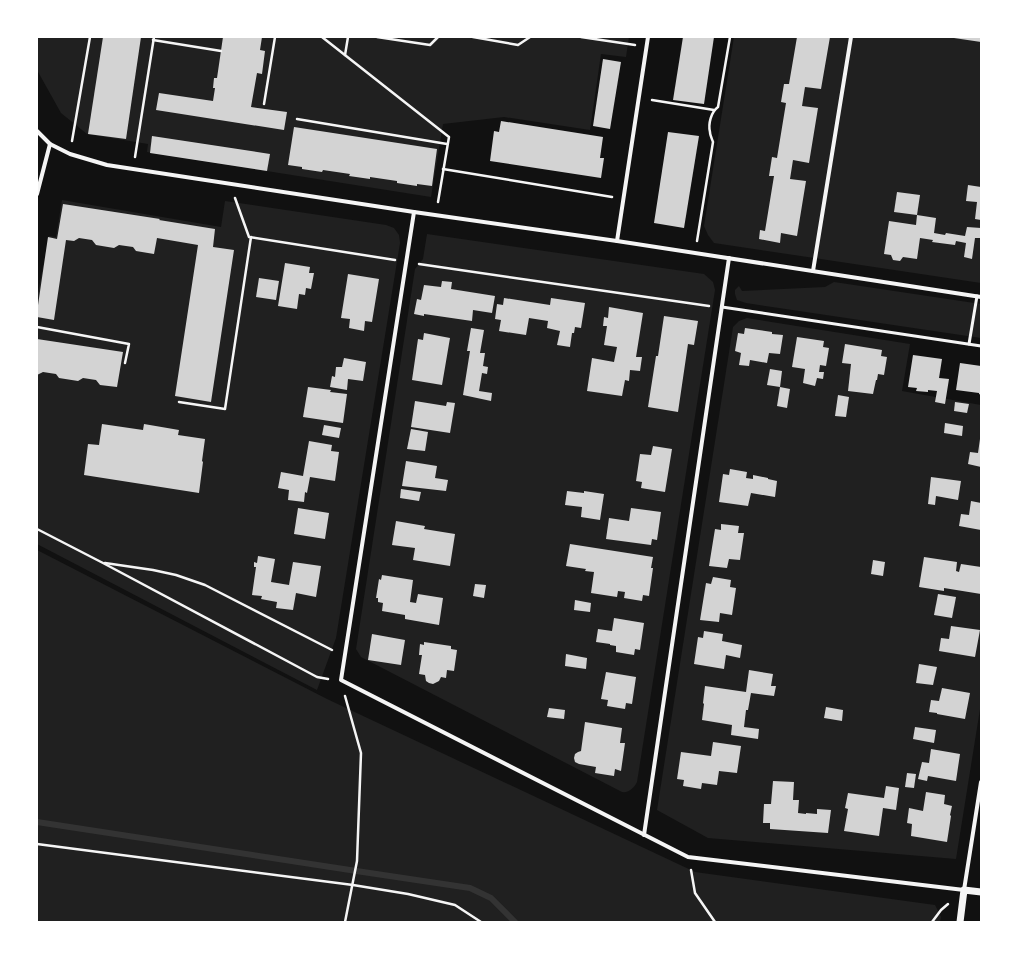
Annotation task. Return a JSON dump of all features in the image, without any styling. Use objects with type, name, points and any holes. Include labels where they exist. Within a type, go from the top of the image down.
[{"type":"street","points":[[617,241],[648,37]]},
{"type":"street","points":[[813,271],[851,37]]},
{"type":"street","points":[[37,131],[50,144],[70,154],[107,165],[979,297]]},
{"type":"street","points":[[37,194],[50,144]]},
{"type":"street","points":[[414,212],[341,680],[688,857],[981,892]]},
{"type":"street","points":[[644,835],[729,258]]},
{"type":"street","points":[[960,922],[981,782]]},
{"type":"lane","points":[[969,344],[979,297]]},
{"type":"lane","points":[[722,307],[981,346]]},
{"type":"path","points":[[70,154],[90,37]]},
{"type":"path","points":[[264,104],[275,37]]},
{"type":"path","points":[[322,37],[449,137],[436,216]]},
{"type":"path","points":[[345,55],[348,37]]},
{"type":"path","points":[[377,37],[430,45],[438,37]]},
{"type":"path","points":[[473,37],[518,45],[530,37]]},
{"type":"path","points":[[581,37],[647,47]]},
{"type":"path","points":[[695,253],[713,142],[709,131],[711,116],[714,110],[718,107],[730,37]]},
{"type":"path","points":[[133,169],[153,39],[221,51]]},
{"type":"path","points":[[639,98],[714,110]]},
{"type":"path","points":[[297,119],[447,144]]},
{"type":"path","points":[[443,169],[624,200]]},
{"type":"path","points":[[179,402],[225,410],[251,238],[249,237],[230,184]]},
{"type":"path","points":[[251,238],[722,307]]},
{"type":"path","points":[[37,328],[129,344],[125,363]]},
{"type":"path","points":[[37,531],[103,563],[317,677],[341,680],[361,753],[357,861],[345,922]]},
{"type":"path","points":[[103,563],[153,570],[176,575],[206,585],[344,656]]},
{"type":"path","points":[[37,844],[353,885],[408,894],[455,905],[481,922]]},
{"type":"path","points":[[688,857],[696,893],[715,922]]},
{"type":"shaded area","points":[[37,37],[629,37],[626,57],[601,54],[590,130],[504,117],[443,124],[431,197],[147,152],[148,144],[87,134],[61,113],[37,70]]},
{"type":"shaded area","points":[[734,37],[981,37],[981,283],[714,243],[704,226]]},
{"type":"shaded area","points":[[62,200],[221,227],[225,201],[386,225],[394,228],[399,235],[400,243],[336,638],[317,690],[37,544],[37,298],[49,236],[56,237]]},
{"type":"shaded area","points":[[427,234],[704,274],[713,282],[715,290],[637,782],[633,788],[627,792],[622,792],[361,657],[356,649],[415,269],[423,259]]},
{"type":"shaded area","points":[[834,282],[981,304],[981,338],[746,303],[737,300],[735,294],[735,290],[739,286],[742,291],[825,287]]},
{"type":"shaded area","points":[[747,318],[910,344],[902,391],[981,405],[981,703],[956,859],[708,838],[657,810],[733,327],[739,321]]},
{"type":"shaded area","points":[[37,550],[327,699],[695,872],[935,905],[941,917],[940,922],[37,922]]},
{"type":"building","points":[[103,37],[141,37],[126,139],[88,134]]},
{"type":"building","points":[[223,37],[262,37],[260,50],[265,51],[262,74],[257,73],[251,107],[287,112],[284,130],[156,110],[159,93],[213,101],[215,88],[213,88],[214,78],[217,78]]},
{"type":"building","points":[[683,37],[714,37],[704,104],[673,100]]},
{"type":"building","points":[[797,37],[830,37],[821,89],[805,87],[802,106],[818,108],[809,163],[793,160],[790,179],[806,181],[797,236],[781,233],[780,243],[759,239],[760,230],[765,231],[774,176],[769,176],[772,157],[777,158],[786,103],[781,102],[784,84],[789,84]]},
{"type":"building","points":[[981,37],[981,42],[954,38]]},
{"type":"building","points":[[603,59],[621,62],[610,129],[593,126]]},
{"type":"building","points":[[501,121],[603,137],[600,158],[604,158],[601,178],[490,161],[494,131],[499,132]]},
{"type":"building","points":[[294,127],[437,149],[432,186],[417,184],[417,186],[397,183],[397,181],[349,176],[350,174],[323,170],[322,172],[288,165]]},
{"type":"building","points":[[668,132],[699,136],[684,228],[654,223]]},
{"type":"building","points":[[152,136],[270,154],[267,171],[150,153]]},
{"type":"building","points":[[968,185],[981,187],[981,220],[975,219],[977,202],[966,201]]},
{"type":"building","points":[[897,192],[920,195],[917,215],[894,212]]},
{"type":"building","points":[[63,204],[215,229],[213,247],[234,250],[211,402],[175,396],[198,245],[157,238],[154,254],[136,251],[133,247],[119,245],[114,248],[96,245],[92,240],[79,238],[74,241],[66,240],[54,320],[37,317],[48,237],[57,239]]},
{"type":"building","points":[[917,215],[936,218],[934,233],[965,236],[967,227],[981,228],[981,238],[975,238],[972,259],[964,257],[966,243],[956,241],[955,245],[932,242],[933,240],[920,238],[917,259],[903,257],[900,261],[893,260],[891,255],[884,254],[889,221],[916,225]]},
{"type":"building","points":[[285,263],[310,267],[309,273],[314,273],[311,289],[306,288],[305,295],[299,294],[297,309],[278,306]]},
{"type":"building","points":[[348,274],[379,279],[372,322],[365,321],[364,331],[349,328],[350,319],[341,318]]},
{"type":"building","points":[[259,278],[279,281],[276,300],[256,297]]},
{"type":"building","points":[[442,281],[452,282],[451,289],[495,296],[492,313],[473,310],[472,321],[414,314],[417,299],[421,300],[424,285],[441,287]]},
{"type":"building","points":[[504,298],[550,305],[551,298],[585,303],[581,328],[575,327],[574,333],[572,333],[570,347],[557,345],[560,331],[547,328],[548,321],[529,318],[526,335],[499,331],[501,320],[495,319],[497,304],[503,305]]},
{"type":"building","points":[[609,307],[643,313],[636,357],[642,357],[640,371],[630,370],[629,381],[625,380],[622,396],[587,391],[592,358],[614,362],[617,347],[604,345],[607,326],[603,326],[604,317],[608,318]]},
{"type":"building","points":[[664,316],[698,321],[694,345],[688,344],[678,412],[648,407]]},
{"type":"building","points":[[471,328],[484,330],[480,353],[485,353],[483,366],[488,367],[487,374],[482,373],[479,391],[492,393],[491,401],[463,395],[470,351],[467,351]]},
{"type":"building","points":[[745,328],[783,335],[780,354],[769,353],[767,363],[750,360],[749,366],[739,365],[741,353],[735,351],[738,333],[744,334]]},
{"type":"building","points":[[424,333],[450,338],[442,385],[412,380],[418,339],[423,340]]},
{"type":"building","points":[[797,337],[824,341],[823,347],[829,348],[826,366],[820,365],[819,372],[824,372],[823,379],[817,378],[815,386],[803,383],[805,369],[792,367]]},
{"type":"building","points":[[37,339],[123,352],[117,387],[100,385],[96,380],[83,378],[78,381],[59,378],[56,374],[43,372],[37,375]]},
{"type":"building","points":[[845,344],[882,350],[881,356],[887,357],[884,375],[878,374],[873,394],[848,391],[851,364],[842,363]]},
{"type":"building","points":[[913,355],[942,359],[939,378],[949,379],[945,404],[935,402],[937,391],[916,391],[917,388],[908,387]]},
{"type":"building","points":[[344,358],[366,362],[363,381],[348,379],[347,390],[330,387],[332,376],[335,377],[336,367],[342,367]]},
{"type":"building","points":[[960,363],[981,366],[981,395],[979,393],[956,390]]},
{"type":"building","points":[[770,369],[782,371],[780,387],[767,385]]},
{"type":"building","points":[[308,387],[347,394],[343,423],[303,417]]},
{"type":"building","points":[[780,387],[790,389],[787,408],[777,406]]},
{"type":"building","points":[[838,395],[849,397],[846,417],[835,416]]},
{"type":"building","points":[[415,401],[446,406],[447,402],[455,403],[450,433],[411,427]]},
{"type":"building","points":[[955,402],[969,404],[967,413],[954,411]]},
{"type":"building","points":[[945,423],[963,426],[962,436],[944,433]]},
{"type":"building","points":[[102,424],[143,430],[144,424],[179,430],[178,435],[205,439],[199,493],[84,475],[88,444],[99,445]]},
{"type":"building","points":[[324,425],[341,428],[339,438],[322,435]]},
{"type":"building","points":[[411,429],[428,432],[425,451],[407,449]]},
{"type":"building","points":[[980,439],[981,467],[968,464],[970,452],[978,453]]},
{"type":"building","points":[[309,441],[332,445],[331,451],[339,452],[335,481],[310,477],[307,493],[305,492],[304,502],[288,500],[289,490],[278,488],[281,472],[303,476]]},
{"type":"building","points":[[653,446],[672,449],[665,492],[641,488],[642,482],[636,481],[640,454],[651,455]]},
{"type":"building","points":[[406,461],[437,466],[435,478],[448,480],[446,491],[402,486]]},
{"type":"building","points":[[730,469],[747,472],[746,478],[753,479],[753,475],[777,481],[775,497],[751,493],[748,506],[719,502],[723,474],[729,475]]},
{"type":"building","points":[[931,477],[961,481],[958,500],[936,496],[935,505],[928,504]]},
{"type":"building","points":[[401,489],[421,492],[419,501],[400,498]]},
{"type":"building","points":[[567,491],[584,493],[584,491],[604,494],[600,520],[581,517],[582,507],[565,505]]},
{"type":"building","points":[[971,501],[981,503],[981,530],[959,526],[961,514],[969,515]]},
{"type":"building","points":[[298,508],[329,513],[325,539],[294,534]]},
{"type":"building","points":[[631,508],[661,512],[657,540],[652,539],[651,545],[606,539],[609,518],[629,521]]},
{"type":"building","points":[[396,521],[425,526],[424,529],[455,534],[450,566],[413,560],[415,548],[392,545]]},
{"type":"building","points":[[721,524],[739,526],[738,533],[744,533],[740,560],[729,559],[727,568],[709,566],[715,529],[721,530]]},
{"type":"building","points":[[570,544],[653,557],[649,596],[643,595],[642,601],[624,598],[625,592],[618,591],[617,597],[591,593],[594,572],[585,571],[586,569],[566,566]]},
{"type":"building","points":[[258,556],[275,559],[271,582],[289,585],[293,562],[321,566],[316,597],[296,593],[293,610],[276,608],[277,602],[261,599],[262,596],[252,595],[256,567],[254,567],[254,562],[257,563]]},
{"type":"building","points":[[924,557],[957,562],[956,571],[959,572],[961,564],[981,567],[981,594],[944,588],[944,591],[919,587]]},
{"type":"building","points":[[873,560],[885,562],[883,576],[871,574]]},
{"type":"building","points":[[382,575],[413,580],[410,602],[416,603],[418,594],[443,598],[439,625],[405,619],[405,615],[382,611],[383,603],[378,602],[378,598],[376,598],[379,579],[381,580]]},
{"type":"building","points":[[713,577],[731,580],[730,587],[736,588],[732,615],[720,613],[719,622],[700,620],[706,583],[711,584]]},
{"type":"building","points":[[475,584],[486,585],[484,598],[473,596]]},
{"type":"building","points":[[938,594],[956,597],[952,618],[934,615]]},
{"type":"building","points":[[575,600],[591,603],[590,612],[574,610]]},
{"type":"building","points":[[614,618],[644,623],[640,650],[635,649],[634,655],[616,652],[616,646],[596,642],[598,629],[612,631]]},
{"type":"building","points":[[951,626],[980,630],[975,657],[939,651],[941,638],[949,639]]},
{"type":"building","points":[[704,631],[723,634],[722,641],[742,645],[740,658],[726,655],[724,669],[694,664],[698,637],[703,638]]},
{"type":"building","points":[[372,634],[405,640],[401,665],[368,660]]},
{"type":"building","points":[[424,642],[451,646],[451,649],[457,650],[454,671],[447,670],[446,678],[441,677],[439,681],[433,684],[426,681],[425,675],[419,674],[422,655],[419,655],[420,644],[424,645]]},
{"type":"building","points":[[566,654],[587,658],[586,669],[565,666]]},
{"type":"building","points":[[919,664],[937,667],[933,685],[916,683]]},
{"type":"building","points":[[749,670],[773,674],[771,686],[776,686],[774,696],[751,693],[748,710],[746,710],[744,727],[759,729],[758,739],[731,735],[732,725],[702,720],[705,686],[746,692]]},
{"type":"building","points":[[606,672],[636,677],[632,704],[626,703],[625,709],[607,706],[608,700],[601,699]]},
{"type":"building","points":[[942,688],[970,693],[965,719],[929,712],[931,700],[939,701]]},
{"type":"building","points":[[826,707],[843,710],[842,721],[824,718]]},
{"type":"building","points":[[549,708],[565,710],[564,719],[547,717]]},
{"type":"building","points":[[585,722],[622,728],[620,743],[625,743],[621,771],[615,769],[614,776],[595,773],[596,767],[575,762],[575,754],[581,751]]},
{"type":"building","points":[[915,727],[936,730],[934,743],[913,739]]},
{"type":"building","points":[[713,742],[741,746],[737,773],[719,771],[717,785],[702,783],[701,789],[683,786],[684,780],[677,779],[681,752],[711,756]]},
{"type":"building","points":[[931,749],[960,754],[956,781],[928,776],[927,781],[918,779],[922,762],[929,763]]},
{"type":"building","points":[[907,773],[916,774],[914,788],[905,787]]},
{"type":"building","points":[[773,781],[794,782],[793,800],[799,800],[798,813],[817,814],[817,809],[831,810],[828,833],[770,829],[770,823],[763,823],[764,804],[771,804]]},
{"type":"building","points":[[886,786],[899,788],[896,810],[883,808],[879,836],[844,831],[848,809],[845,808],[848,793],[884,798]]},
{"type":"building","points":[[926,792],[945,795],[944,804],[952,806],[947,842],[911,836],[912,824],[907,823],[909,808],[923,811]]},
{"type":"waterway","points":[[37,822],[470,888],[491,898],[515,922]]}]
